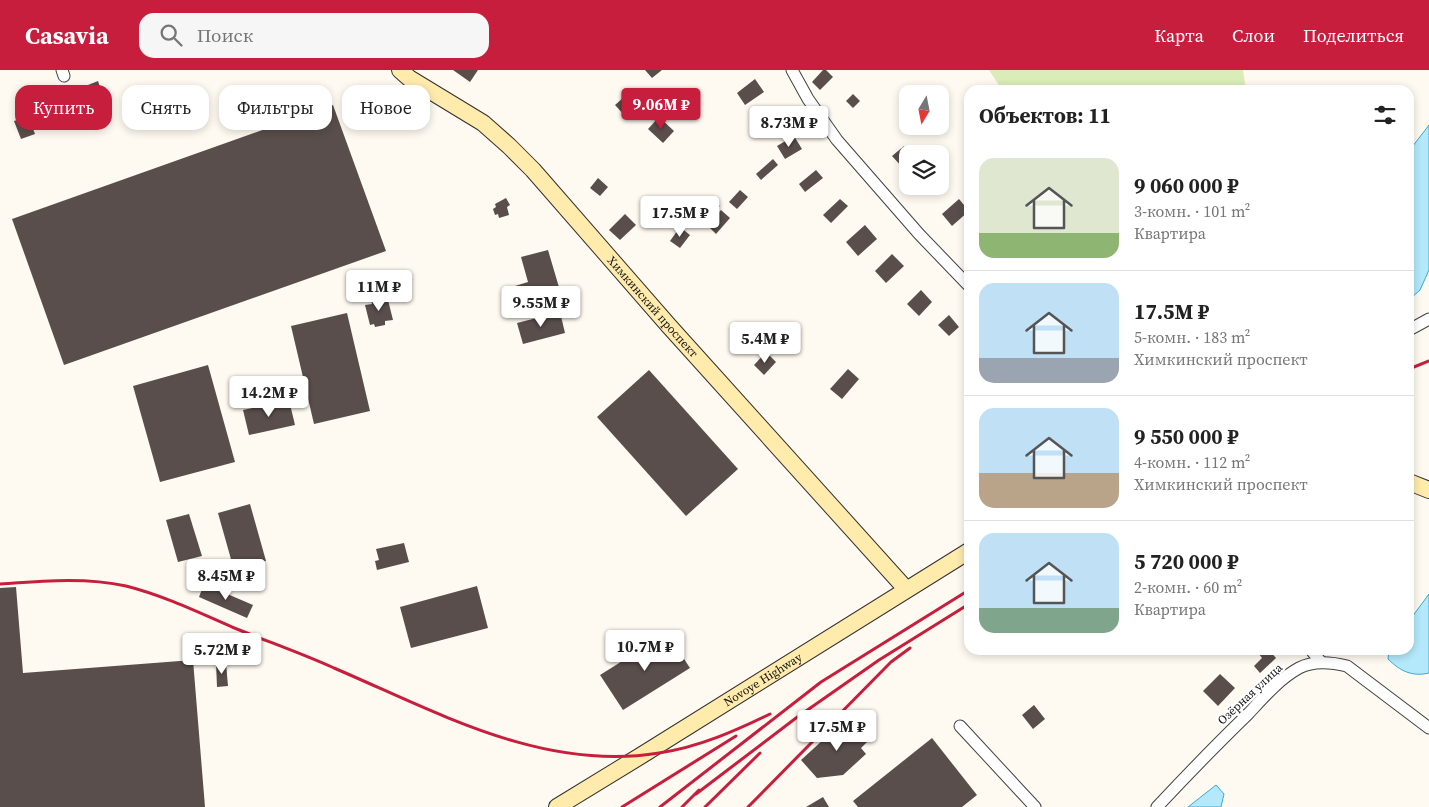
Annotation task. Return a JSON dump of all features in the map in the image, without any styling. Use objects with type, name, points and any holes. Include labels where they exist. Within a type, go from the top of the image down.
[{"type":"street","name":"Химкинский проспект","points":[[400,70],[409,78],[484,123],[533,170],[679,337],[906,589]]},
{"type":"street","points":[[792,70],[808,99],[837,140],[919,234],[964,281]]},
{"type":"street","points":[[1414,328],[1429,320]]},
{"type":"street","points":[[1414,484],[1429,490]]},
{"type":"street","name":"Novoye Highway","points":[[557,807],[964,554]]},
{"type":"street","points":[[1315,655],[1321,662]]},
{"type":"street","name":"Озёрная улица","points":[[1157,807],[1283,678],[1300,667],[1321,662],[1347,666],[1429,728]]},
{"type":"street","points":[[960,726],[1035,807]]},
{"type":"green space","points":[[989,70],[1243,70],[1245,85],[999,85]]},
{"type":"water","points":[[1429,125],[1429,270],[1420,290],[1414,295],[1414,144]]},
{"type":"water","points":[[1429,594],[1429,673],[1417,674],[1407,672],[1397,667],[1388,659],[1388,655],[1414,655],[1414,614]]},
{"type":"water","points":[[1216,785],[1224,794],[1221,807],[1188,807]]},
{"type":"building","points":[[453,70],[478,70],[470,82]]},
{"type":"building","points":[[645,70],[662,70],[652,78]]},
{"type":"building","points":[[823,70],[826,70],[833,77],[820,90],[812,82]]},
{"type":"building","points":[[755,79],[764,92],[745,105],[737,93]]},
{"type":"building","points":[[98,81],[99,85],[88,85]]},
{"type":"building","points":[[853,94],[860,101],[853,108],[846,101]]},
{"type":"building","points":[[623,98],[634,110],[626,117],[615,105]]},
{"type":"building","points":[[332,105],[386,251],[64,365],[12,219],[263,130],[332,130]]},
{"type":"building","points":[[774,106],[781,116],[768,125],[761,116]]},
{"type":"building","points":[[659,117],[674,131],[663,143],[648,129]]},
{"type":"building","points":[[18,130],[33,130],[35,134],[21,139]]},
{"type":"building","points":[[794,136],[802,149],[785,159],[777,146]]},
{"type":"building","points":[[899,150],[899,164],[892,156]]},
{"type":"building","points":[[773,159],[778,165],[761,180],[756,174]]},
{"type":"building","points":[[816,170],[823,178],[805,192],[799,184]]},
{"type":"building","points":[[598,178],[608,187],[600,196],[590,188]]},
{"type":"building","points":[[740,190],[748,197],[737,209],[729,202]]},
{"type":"building","points":[[506,198],[510,205],[507,207],[509,215],[499,218],[498,214],[495,215],[493,209],[496,207],[495,204]]},
{"type":"building","points":[[713,199],[720,206],[709,218],[702,211]]},
{"type":"building","points":[[840,199],[848,206],[831,223],[823,215]]},
{"type":"building","points":[[959,199],[964,205],[964,215],[952,226],[942,214]]},
{"type":"building","points":[[721,210],[730,218],[716,234],[707,225]]},
{"type":"building","points":[[625,214],[636,225],[620,240],[609,230]]},
{"type":"building","points":[[865,225],[877,239],[858,256],[846,242]]},
{"type":"building","points":[[680,227],[690,235],[680,248],[670,241]]},
{"type":"building","points":[[548,250],[561,294],[521,305],[515,286],[528,282],[521,257]]},
{"type":"building","points":[[892,254],[904,266],[886,283],[875,271]]},
{"type":"building","points":[[921,290],[932,302],[919,316],[907,304]]},
{"type":"building","points":[[381,298],[382,301],[388,300],[393,320],[385,321],[385,325],[375,327],[374,324],[370,325],[365,305],[372,304],[371,300]]},
{"type":"building","points":[[560,312],[565,333],[523,344],[517,323]]},
{"type":"building","points":[[347,313],[370,411],[314,424],[291,326]]},
{"type":"building","points":[[949,315],[959,327],[949,336],[938,325]]},
{"type":"building","points":[[766,352],[776,362],[764,375],[754,365]]},
{"type":"building","points":[[208,365],[235,462],[160,482],[133,386]]},
{"type":"building","points":[[848,369],[859,379],[842,399],[830,389]]},
{"type":"building","points":[[649,370],[738,469],[686,516],[597,417]]},
{"type":"building","points":[[289,400],[295,425],[249,435],[243,410]]},
{"type":"building","points":[[250,504],[266,561],[234,570],[218,513]]},
{"type":"building","points":[[189,514],[202,556],[178,562],[166,520]]},
{"type":"building","points":[[404,543],[409,562],[377,570],[375,561],[379,560],[376,549]]},
{"type":"building","points":[[204,584],[253,605],[247,618],[199,597]]},
{"type":"building","points":[[477,586],[488,628],[411,648],[400,607]]},
{"type":"building","points":[[16,587],[23,673],[193,660],[205,807],[0,807],[0,588]]},
{"type":"building","points":[[667,633],[690,668],[623,710],[600,675]]},
{"type":"building","points":[[1260,655],[1273,655],[1276,658],[1260,673],[1254,666],[1262,658]]},
{"type":"building","points":[[216,663],[226,663],[228,686],[217,687]]},
{"type":"building","points":[[1220,674],[1235,688],[1218,706],[1203,691]]},
{"type":"building","points":[[1034,705],[1045,719],[1033,729],[1022,715]]},
{"type":"building","points":[[847,718],[868,741],[861,748],[866,754],[843,775],[817,778],[801,760]]},
{"type":"building","points":[[932,738],[977,795],[962,807],[858,807],[853,801]]},
{"type":"building","points":[[823,797],[829,807],[806,807]]},
{"type":"railway","points":[[1414,367],[1429,361]]},
{"type":"railway","points":[[0,584],[95,581],[126,586],[180,604],[452,719],[532,746],[574,754],[616,757],[674,750],[716,738],[770,714]]},
{"type":"railway","points":[[660,807],[821,682],[964,593]]},
{"type":"railway","points":[[696,794],[796,718],[879,660],[964,607]]},
{"type":"railway","points":[[748,807],[891,662],[910,648]]},
{"type":"railway","points":[[622,807],[736,736]]},
{"type":"railway","points":[[705,807],[760,753]]},
{"type":"railway","points":[[682,807],[699,790]]}]
